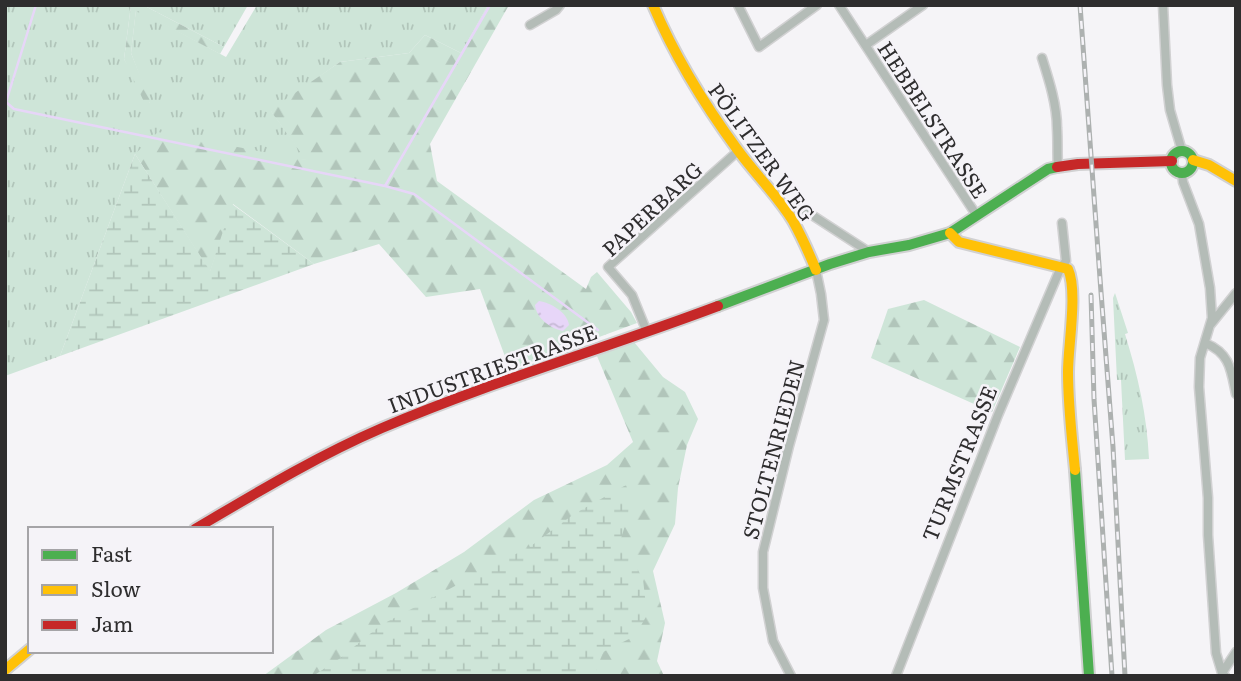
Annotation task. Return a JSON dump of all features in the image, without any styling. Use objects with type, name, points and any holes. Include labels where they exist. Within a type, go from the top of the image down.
[{"type":"street","points":[[530,25],[556,10],[559,5]]},
{"type":"street","name":"PÖLITZER WEG","points":[[653,5],[664,34],[700,97],[789,216],[806,244],[816,270]]},
{"type":"street","points":[[738,5],[759,47],[817,5]]},
{"type":"street","name":"HEBBELSTRASSE","points":[[839,5],[976,216]]},
{"type":"street","points":[[866,45],[923,5]]},
{"type":"street","points":[[1163,5],[1168,97],[1182,151]]},
{"type":"street","points":[[1042,58],[1052,92],[1058,167]]},
{"type":"street","name":"PAPERBARG","points":[[647,332],[632,295],[608,267],[738,151]]},
{"type":"street","points":[[1182,151],[1191,155],[1193,160],[1191,169],[1182,173],[1175,170],[1172,161],[1177,153],[1182,151]]},
{"type":"street","points":[[1193,160],[1209,165],[1236,181]]},
{"type":"street","points":[[816,270],[869,252],[909,245],[950,233],[1048,169],[1078,164],[1172,161]]},
{"type":"street","points":[[1182,173],[1199,224],[1210,288],[1211,324],[1200,358],[1199,387],[1216,653],[1224,674]]},
{"type":"street","name":"PÖLITZER WEG","points":[[798,206],[869,252]]},
{"type":"street","name":"TURMSTRASSE","points":[[896,676],[998,415],[1061,267],[1066,261],[1062,223]]},
{"type":"street","points":[[950,233],[959,242],[1068,269],[1071,276],[1068,374],[1089,676]]},
{"type":"street","name":"INDUSTRIESTRASSE","points":[[198,527],[295,470],[381,428],[816,270]]},
{"type":"street","name":"STOLTENRIEDEN","points":[[791,676],[773,640],[763,588],[763,552],[824,320],[816,270]]},
{"type":"street","points":[[1211,324],[1236,293]]},
{"type":"street","points":[[1205,343],[1216,347],[1233,364],[1236,394]]},
{"type":"street","points":[[5,670],[28,651]]},
{"type":"street","points":[[1224,674],[1236,652]]},
{"type":"green space","points":[[5,5],[131,5],[124,59],[150,103],[131,53],[136,9],[226,57],[257,5],[488,5],[461,53],[425,35],[409,53],[340,62],[271,111],[307,160],[135,154],[60,356],[5,376]]},
{"type":"green space","points":[[131,5],[143,5],[224,47],[220,54],[136,10],[131,53],[151,102],[145,104],[124,59]]},
{"type":"green space","points":[[143,5],[248,5],[224,47]]},
{"type":"green space","points":[[488,5],[509,5],[430,144],[437,181],[586,289],[591,277],[597,272],[637,323],[510,370],[480,289],[426,297],[379,244],[314,264],[233,204],[210,272],[135,154],[158,132],[306,160],[270,110],[340,62],[409,53],[425,35],[461,53]]},
{"type":"green space","points":[[135,154],[210,271],[232,204],[314,264],[60,356]]},
{"type":"green space","points":[[1115,293],[1128,333],[1125,334],[1141,396],[1149,459],[1125,460],[1121,380],[1117,380],[1113,298]]},
{"type":"green space","points":[[924,300],[1020,347],[992,412],[871,358],[888,309]]},
{"type":"green space","points":[[634,342],[663,377],[685,392],[698,419],[687,445],[678,488],[675,524],[653,571],[665,623],[657,661],[664,676],[263,676],[326,630],[396,593],[464,552],[534,500],[607,465],[633,442],[597,356]]},
{"type":"green space","points":[[626,485],[632,503],[619,545],[631,558],[643,579],[647,615],[635,636],[603,652],[594,676],[316,674],[381,625],[531,546],[574,514]]},
{"type":"water","points":[[539,301],[558,309],[565,316],[569,325],[563,331],[545,322],[538,314],[535,305]]},
{"type":"waterway","points":[[36,5],[6,102],[14,109],[414,194],[598,330]]},
{"type":"waterway","points":[[385,186],[490,5]]},
{"type":"railway","points":[[1080,5],[1113,447],[1125,676]]},
{"type":"railway","points":[[1091,295],[1094,399],[1112,676]]},
{"type":"traffic: fast","points":[[1182,151],[1190,154],[1193,162],[1190,170],[1182,173],[1174,170],[1171,162],[1174,154],[1182,151]]},
{"type":"traffic: fast","points":[[718,306],[830,264],[950,233],[1048,169],[1057,167]]},
{"type":"traffic: fast","points":[[1075,470],[1089,676]]},
{"type":"traffic: slow","points":[[653,5],[702,97],[737,149],[787,211],[816,270]]},
{"type":"traffic: slow","points":[[1193,160],[1209,165],[1236,181]]},
{"type":"traffic: slow","points":[[950,233],[959,242],[1068,269],[1072,291],[1068,384],[1075,470]]},
{"type":"traffic: slow","points":[[5,670],[28,651]]},
{"type":"traffic: jam","points":[[1057,167],[1172,161]]},
{"type":"traffic: jam","points":[[198,527],[310,463],[382,428],[465,395],[718,306]]}]
